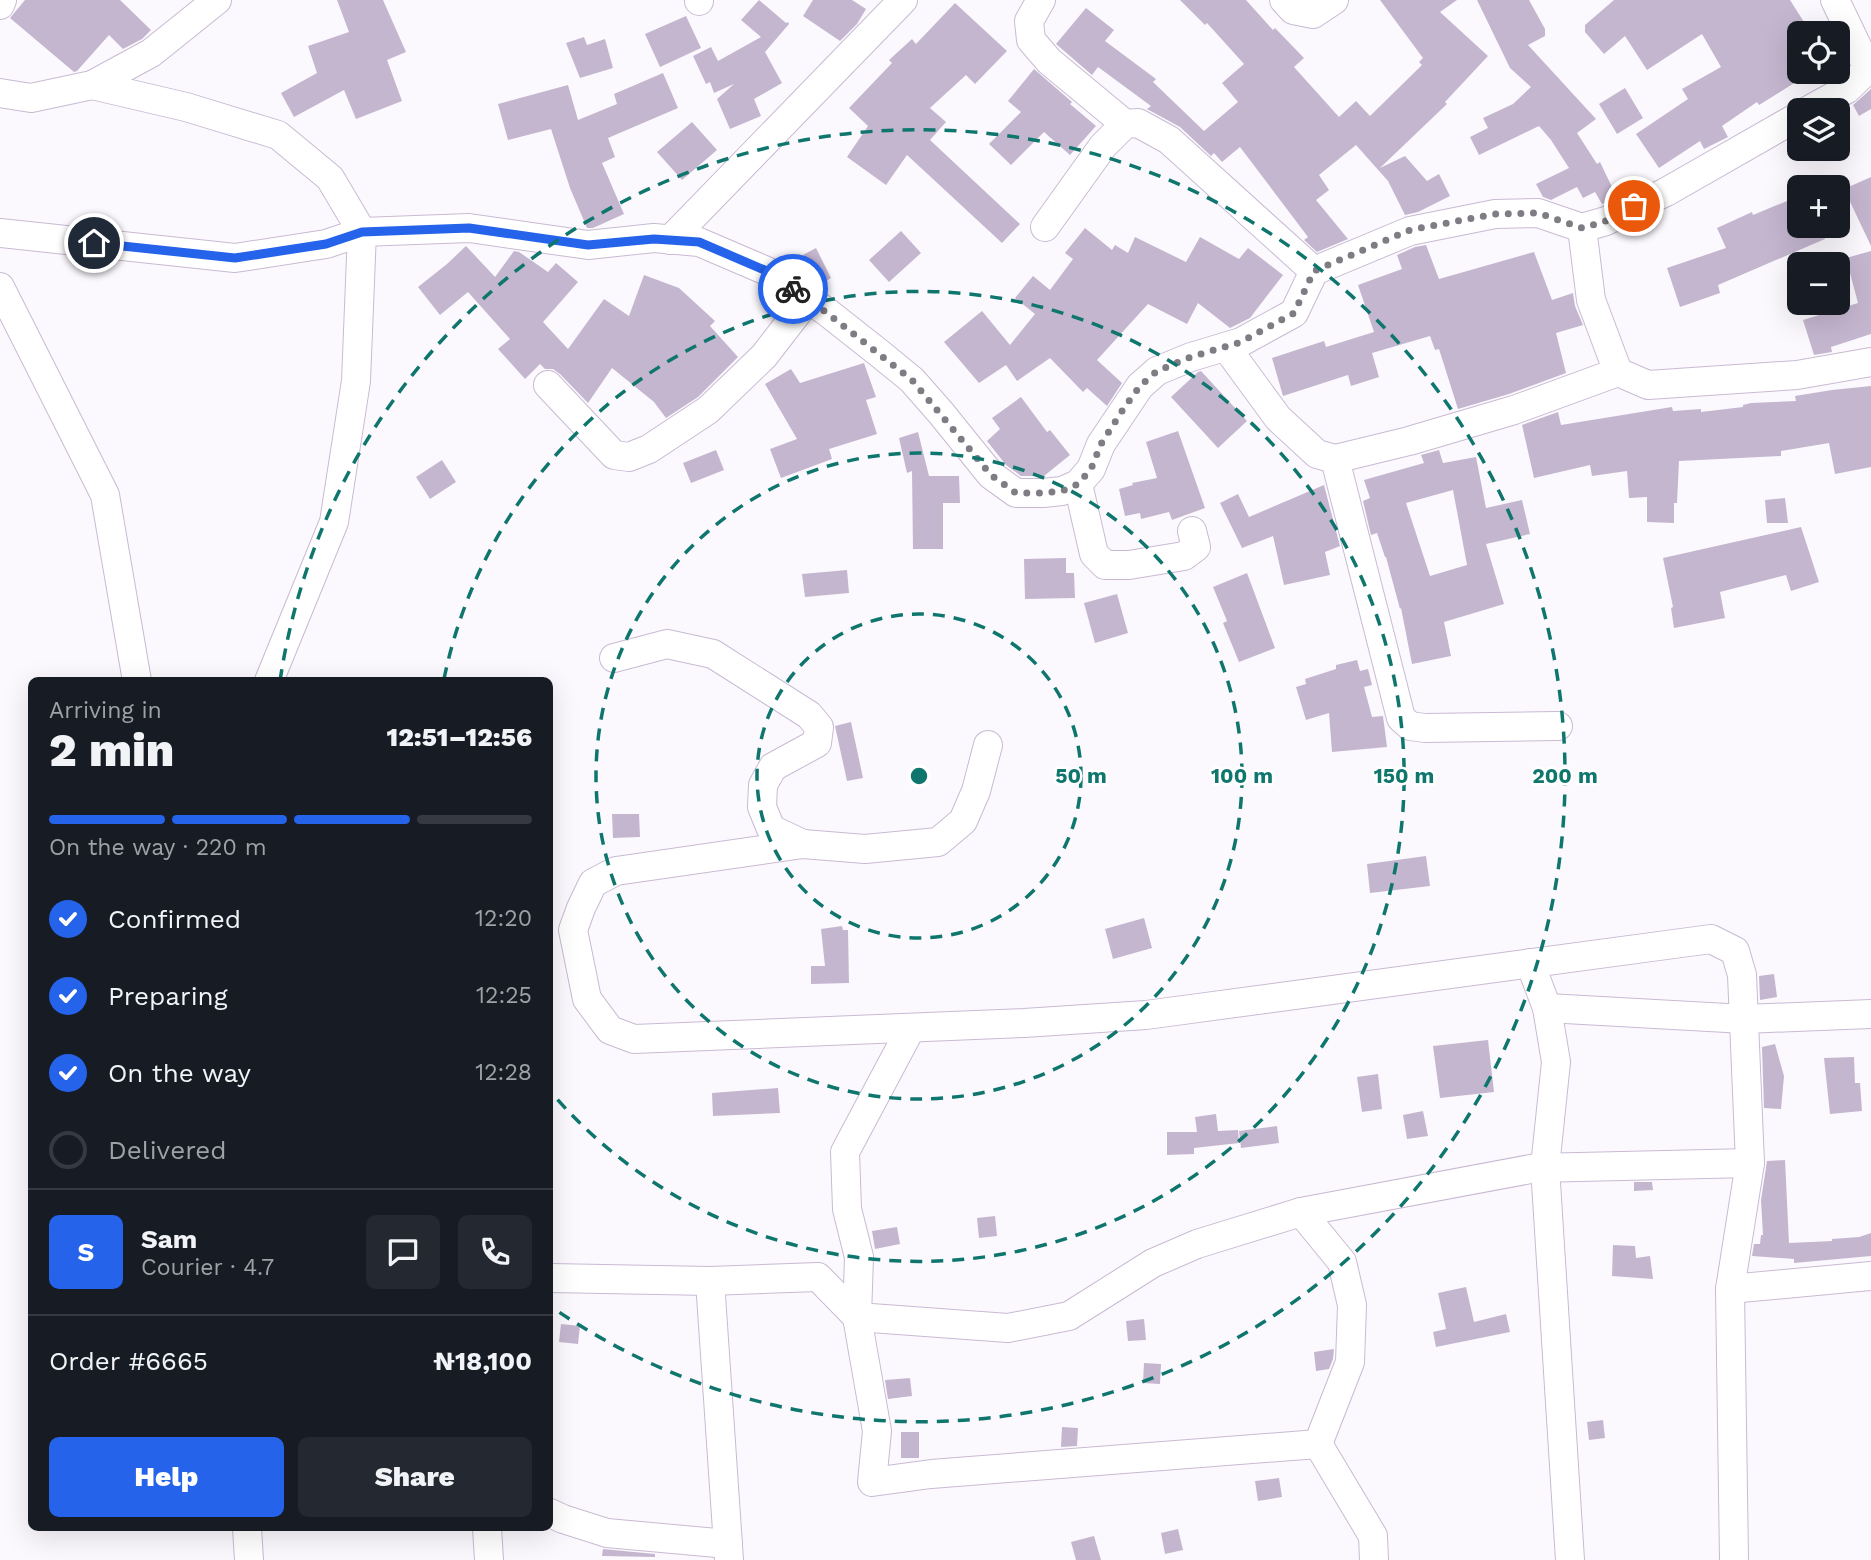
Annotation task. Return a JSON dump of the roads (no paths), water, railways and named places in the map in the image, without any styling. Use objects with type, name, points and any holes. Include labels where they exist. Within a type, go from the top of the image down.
[{"type":"street","points":[[0,5],[2,0]]},
{"type":"street","points":[[0,93],[31,98],[92,85],[151,53],[217,0]]},
{"type":"street","points":[[670,240],[903,0]]},
{"type":"street","points":[[1041,0],[1029,21],[1031,40],[1049,61],[1125,124]]},
{"type":"street","points":[[1284,0],[1293,10],[1313,14],[1334,0]]},
{"type":"street","points":[[1831,98],[1847,89],[1869,69],[1835,0]]},
{"type":"street","points":[[92,85],[186,107],[278,135],[330,178],[362,232],[356,381],[334,522],[271,677]]},
{"type":"street","points":[[1045,227],[1103,146],[1125,124],[1138,122],[1169,140],[1314,271]]},
{"type":"street","points":[[0,233],[235,258],[326,244],[362,232],[469,228],[588,245],[654,239],[699,242],[769,272],[912,380],[991,475],[1016,493],[1052,492],[1078,484],[1091,469],[1101,444],[1140,386],[1157,371],[1191,357],[1241,342],[1294,313],[1314,271],[1410,230],[1495,214],[1538,213],[1582,228],[1606,221],[1666,192],[1787,123]]},
{"type":"street","points":[[1582,228],[1591,300],[1618,372]]},
{"type":"street","points":[[0,287],[105,495],[136,677]]},
{"type":"street","points":[[548,386],[614,455],[629,457],[649,449],[708,410],[764,356],[808,299]]},
{"type":"street","points":[[1226,347],[1278,418],[1317,454],[1335,458],[1409,441],[1514,410],[1618,372],[1648,385],[1797,375],[1871,362]]},
{"type":"street","points":[[1335,458],[1401,718],[1410,726],[1425,728],[1558,726]]},
{"type":"street","points":[[1078,484],[1094,554],[1105,565],[1129,565],[1184,556],[1196,547],[1192,531]]},
{"type":"street","points":[[614,658],[667,644],[713,654],[809,715],[820,727],[817,743],[773,767],[763,785],[762,807],[771,830],[803,844]]},
{"type":"street","points":[[988,745],[976,791],[963,821],[938,842],[865,849],[803,844],[616,871],[593,883],[581,908],[561,931],[587,999],[610,1030],[634,1039],[911,1028],[1146,1015],[1712,939],[1735,951],[1742,975],[1745,1019],[1750,1163],[1730,1289],[1734,1560]]},
{"type":"street","points":[[1530,963],[1547,1008],[1556,1062],[1545,1167],[1570,1560]]},
{"type":"street","points":[[1547,1008],[1745,1019],[1871,1014]]},
{"type":"street","points":[[911,1028],[845,1152],[847,1209],[859,1257],[857,1317],[877,1431],[872,1482],[931,1474],[1318,1444]]},
{"type":"street","points":[[553,1278],[710,1281],[818,1277],[857,1317],[1008,1328],[1069,1316],[1164,1258],[1197,1244],[1301,1212],[1545,1167],[1750,1163]]},
{"type":"street","points":[[1301,1212],[1342,1262],[1352,1305],[1350,1362],[1318,1444]]},
{"type":"street","points":[[1730,1289],[1871,1276]]},
{"type":"street","points":[[553,1514],[607,1533],[728,1552],[710,1281]]},
{"type":"street","points":[[1318,1444],[1373,1535],[1374,1560]]},
{"type":"street","points":[[247,1531],[249,1560]]},
{"type":"street","points":[[487,1531],[489,1560]]}]
